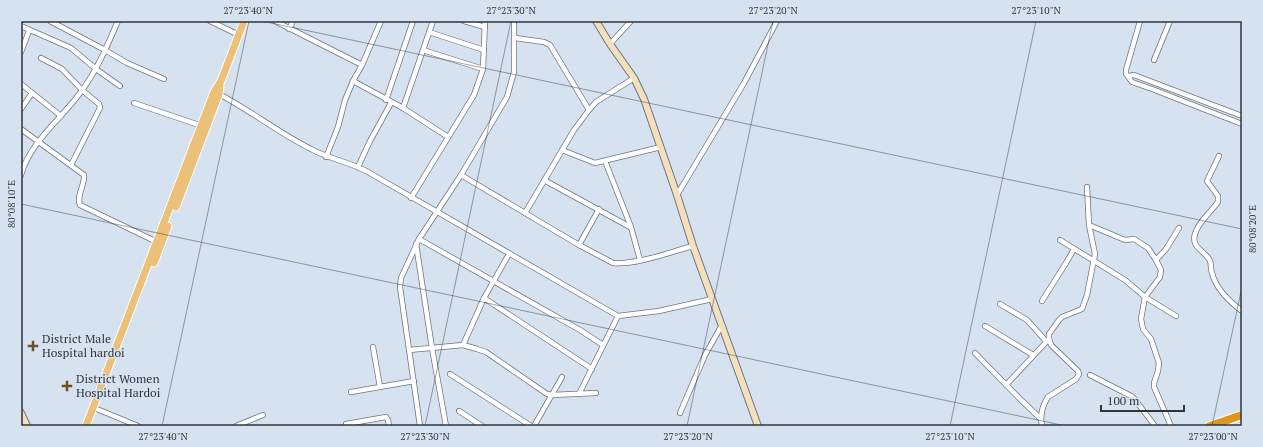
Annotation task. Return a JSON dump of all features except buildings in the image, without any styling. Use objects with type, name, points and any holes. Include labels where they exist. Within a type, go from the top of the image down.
[{"type":"highway","points":[[1210,426],[1242,415]]},
{"type":"main road","points":[[86,426],[244,21]]},
{"type":"main road","points":[[90,426],[216,93]]},
{"type":"street","points":[[50,21],[127,63],[164,79]]},
{"type":"street","points":[[21,175],[28,156],[82,90],[96,69],[118,21]]},
{"type":"street","points":[[210,21],[238,35]]},
{"type":"street","points":[[275,21],[362,65]]},
{"type":"street","points":[[289,29],[293,21]]},
{"type":"street","points":[[326,157],[335,138],[345,100],[381,21]]},
{"type":"street","points":[[386,100],[413,21]]},
{"type":"street","points":[[403,108],[433,21]]},
{"type":"street","points":[[464,21],[485,27]]},
{"type":"street","points":[[412,198],[474,95],[482,69],[485,21]]},
{"type":"street","points":[[420,426],[400,282],[403,272],[418,242],[507,97],[514,72],[514,21]]},
{"type":"street","points":[[596,21],[634,78],[644,99],[693,246],[758,426]]},
{"type":"street","points":[[610,44],[631,21]]},
{"type":"street","points":[[677,195],[744,83],[777,21]]},
{"type":"street","points":[[1140,21],[1126,70],[1126,74],[1130,76],[1132,82],[1159,91],[1242,124]]},
{"type":"street","points":[[1154,60],[1170,21]]},
{"type":"street","points":[[21,26],[29,31],[71,48],[96,69],[120,86]]},
{"type":"street","points":[[21,52],[29,31]]},
{"type":"street","points":[[429,32],[484,50]]},
{"type":"street","points":[[515,38],[544,42],[550,45],[589,110]]},
{"type":"street","points":[[423,50],[482,69]]},
{"type":"street","points":[[41,58],[62,69],[82,90],[99,104],[100,108],[71,165]]},
{"type":"street","points":[[1130,76],[1134,75],[1242,116]]},
{"type":"street","points":[[524,213],[562,150],[589,110],[596,102],[634,78]]},
{"type":"street","points":[[353,81],[391,103],[403,108],[448,137]]},
{"type":"street","points":[[21,84],[61,116]]},
{"type":"street","points":[[21,109],[32,93]]},
{"type":"street","points":[[216,93],[310,149],[326,157],[358,167],[618,316],[659,311],[712,299]]},
{"type":"street","points":[[134,103],[202,126]]},
{"type":"street","points":[[358,167],[370,141],[391,103]]},
{"type":"street","points":[[21,129],[84,175],[79,199],[80,205],[157,242]]},
{"type":"street","points":[[562,150],[592,162],[605,161],[661,147]]},
{"type":"street","points":[[1219,156],[1207,181],[1218,196],[1218,202],[1197,229],[1194,243],[1211,261],[1211,273],[1221,290],[1226,297],[1242,311]]},
{"type":"street","points":[[605,161],[631,227],[640,260]]},
{"type":"street","points":[[461,174],[524,213],[613,263],[640,260],[693,246]]},
{"type":"street","points":[[544,180],[631,227]]},
{"type":"street","points":[[1006,385],[1048,340],[1049,334],[1059,320],[1082,309],[1084,306],[1094,261],[1094,245],[1089,225],[1087,187]]},
{"type":"street","points":[[579,245],[599,209]]},
{"type":"street","points":[[1089,225],[1125,240],[1134,240],[1148,248],[1161,270],[1161,275],[1145,297],[1141,319],[1143,329],[1151,339],[1158,363],[1158,371],[1154,387],[1170,426]]},
{"type":"street","points":[[1156,260],[1166,249],[1179,228]]},
{"type":"street","points":[[1060,240],[1125,280],[1145,297],[1176,316]]},
{"type":"street","points":[[418,242],[494,281],[580,330],[602,345]]},
{"type":"street","points":[[418,242],[432,348],[446,426]]},
{"type":"street","points":[[1042,302],[1074,249]]},
{"type":"street","points":[[463,345],[484,298],[509,254]]},
{"type":"street","points":[[484,298],[592,369]]},
{"type":"street","points":[[1000,304],[1027,320],[1078,371],[1079,374],[1076,379],[1048,397],[1044,404],[1040,418],[1042,426]]},
{"type":"street","points":[[580,394],[602,345],[618,316]]},
{"type":"street","points":[[680,413],[705,355],[722,325]]},
{"type":"street","points":[[985,326],[1033,355]]},
{"type":"street","points":[[409,350],[463,345],[486,352],[547,394],[596,393]]},
{"type":"street","points":[[373,347],[380,387]]},
{"type":"street","points":[[975,353],[1040,418]]},
{"type":"street","points":[[450,374],[530,426]]},
{"type":"street","points":[[1090,375],[1133,398],[1155,426]]},
{"type":"street","points":[[534,426],[562,377]]},
{"type":"street","points":[[351,392],[414,381]]},
{"type":"street","points":[[97,409],[138,426]]},
{"type":"street","points":[[459,411],[482,426]]},
{"type":"street","points":[[21,413],[27,426]]},
{"type":"street","points":[[236,426],[263,415]]},
{"type":"street","points":[[346,424],[386,417],[389,426]]},
{"type":"street","points":[[472,426],[474,420]]},
{"type":"place","name":"District Male Hospital hardoi","points":[[33,346]]},
{"type":"place","name":"District Women Hospital Hardoi","points":[[67,386]]}]
